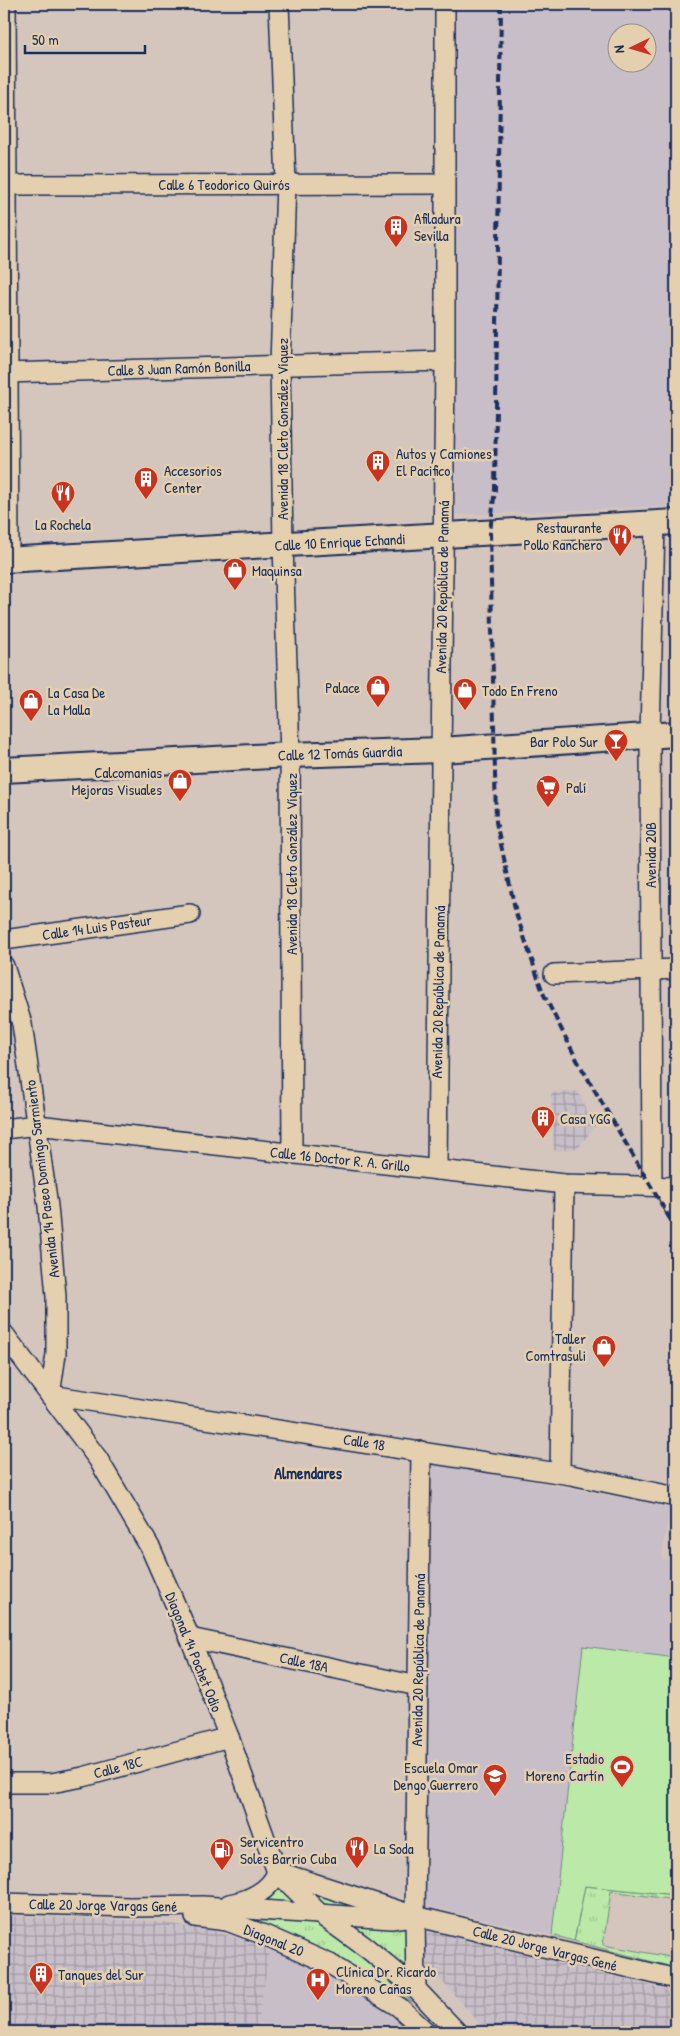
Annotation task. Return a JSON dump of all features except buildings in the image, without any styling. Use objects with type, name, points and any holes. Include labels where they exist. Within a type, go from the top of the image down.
[{"type":"street","points":[[6,4],[6,560]]},
{"type":"street","name":"Avenida 18 Cleto González Víquez","points":[[279,4],[286,183],[280,365],[283,545],[290,755],[292,1154]]},
{"type":"street","name":"Avenida 20 República de Panamá","points":[[437,1170],[445,361],[445,4]]},
{"type":"street","name":"Calle 6 Teodorico Quirós","points":[[5,185],[444,184]]},
{"type":"street","name":"Calle 8 Juan Ramón Bonilla","points":[[6,373],[445,361]]},
{"type":"street","name":"Calle 10 Enrique Echandi","points":[[6,560],[665,523]]},
{"type":"street","name":"Avenida 20B","points":[[664,1187],[651,970],[650,736],[665,523]]},
{"type":"street","name":"Calle 12 Tomás Guardia","points":[[4,770],[290,755],[441,750],[676,734]]},
{"type":"street","name":"Calle 14 Luis Pasteur","points":[[4,940],[190,914]]},
{"type":"street","name":"Avenida 14 Paseo Domingo Sarmiento","points":[[4,966],[22,1024],[38,1125],[48,1206],[56,1296],[56,1354],[50,1395]]},
{"type":"street","points":[[554,974],[676,969]]},
{"type":"street","name":"Calle 16 Doctor R. A. Grillo","points":[[4,1129],[38,1125],[564,1184],[664,1187]]},
{"type":"street","points":[[560,1473],[564,1184]]},
{"type":"street","points":[[664,1187],[676,1211]]},
{"type":"street","name":"Diagonal 14 Pochet Odio","points":[[4,1334],[98,1459],[151,1549],[190,1638],[229,1737],[278,1872],[321,1915]]},
{"type":"street","name":"Calle 18","points":[[50,1395],[560,1473],[676,1497]]},
{"type":"street","name":"Avenida 20 República de Panamá","points":[[416,1989],[414,1916],[421,1451]]},
{"type":"street","name":"Calle 18A","points":[[190,1638],[418,1686]]},
{"type":"street","name":"Calle 18C","points":[[4,1783],[51,1783],[83,1777],[229,1737]]},
{"type":"street","name":"Calle 20 Jorge Vargas Gené","points":[[4,1903],[130,1907],[231,1904],[258,1894],[274,1880],[278,1872],[414,1916],[676,1979]]},
{"type":"street","name":"Calle 20 Jorge Vargas Gené","points":[[203,1906],[391,1919],[414,1916]]},
{"type":"street","name":"Diagonal 20","points":[[130,1907],[227,1921],[267,1936],[330,1964],[399,2007],[426,2032]]},
{"type":"street","points":[[321,1915],[368,1949],[416,1989],[457,2032]]},
{"type":"shaded area","points":[[454,4],[676,4],[676,506],[456,515]]},
{"type":"shaded area","points":[[578,1091],[595,1126],[578,1148],[554,1151],[551,1093]]},
{"type":"shaded area","name":"Escuela Omar Dengo Guerrero","points":[[428,1462],[670,1507],[661,1559],[676,1562],[676,1658],[583,1646],[552,1935],[423,1905]]},
{"type":"shaded area","points":[[4,1916],[152,1921],[208,1930],[270,1947],[257,2032],[4,2032]]},
{"type":"shaded area","points":[[430,1931],[676,1992],[676,2032],[485,2032],[477,2020],[428,1966],[424,1942]]},
{"type":"shaded area","name":"Clínica Dr. Ricardo Moreno Cañas","points":[[270,1947],[310,1963],[356,1986],[410,2032],[257,2032]]},
{"type":"green space","name":"Estadio Moreno Cartín","points":[[583,1646],[676,1658],[676,1895],[585,1886],[574,1941],[552,1935]]},
{"type":"green space","points":[[279,1882],[306,1910],[261,1901]]},
{"type":"green space","points":[[585,1886],[676,1895],[676,1900],[611,1891],[603,1945],[676,1958],[676,1968],[574,1941]]},
{"type":"green space","points":[[307,1887],[397,1912],[335,1910],[315,1901]]},
{"type":"green space","points":[[239,1920],[310,1922],[317,1924],[365,1960],[412,2002],[342,1963]]},
{"type":"green space","points":[[346,1922],[409,1927],[408,1972]]},
{"type":"railway","points":[[501,4],[495,489],[490,532],[496,822],[516,913],[543,993],[577,1060],[676,1229]]},
{"type":"place","name":"Afiladura Sevilla","points":[[396,248]]},
{"type":"place","name":"Autos y Camiones El Pacifico","points":[[378,483]]},
{"type":"place","name":"Accesorios Center","points":[[146,500]]},
{"type":"place","name":"La Rochela","points":[[63,514]]},
{"type":"place","name":"Restaurante Pollo Ranchero","points":[[620,557]]},
{"type":"place","name":"Maquinsa","points":[[235,591]]},
{"type":"place","name":"Palace","points":[[378,708]]},
{"type":"place","name":"Todo En Freno","points":[[465,711]]},
{"type":"place","name":"La Casa De La Malla","points":[[31,722]]},
{"type":"place","name":"Bar Polo Sur","points":[[616,762]]},
{"type":"place","name":"Calcomanias Mejoras Visuales","points":[[180,802]]},
{"type":"place","name":"Palí","points":[[548,808]]},
{"type":"place","name":"Casa YGG","points":[[543,1139]]},
{"type":"place","name":"Taller Comtrasuli","points":[[604,1368]]},
{"type":"place","name":"Estadio Moreno Cartín","points":[[622,1788]]},
{"type":"place","name":"Escuela Omar Dengo Guerrero","points":[[495,1797]]},
{"type":"place","name":"La Soda","points":[[357,1869]]},
{"type":"place","name":"Servicentro Soles Barrio Cuba","points":[[222,1871]]},
{"type":"place","name":"Tanques del Sur","points":[[41,1995]]},
{"type":"place","name":"Clínica Dr. Ricardo Moreno Cañas","points":[[318,2001]]},
{"type":"district","name":"Almendares","points":[[308,1473]]}]
